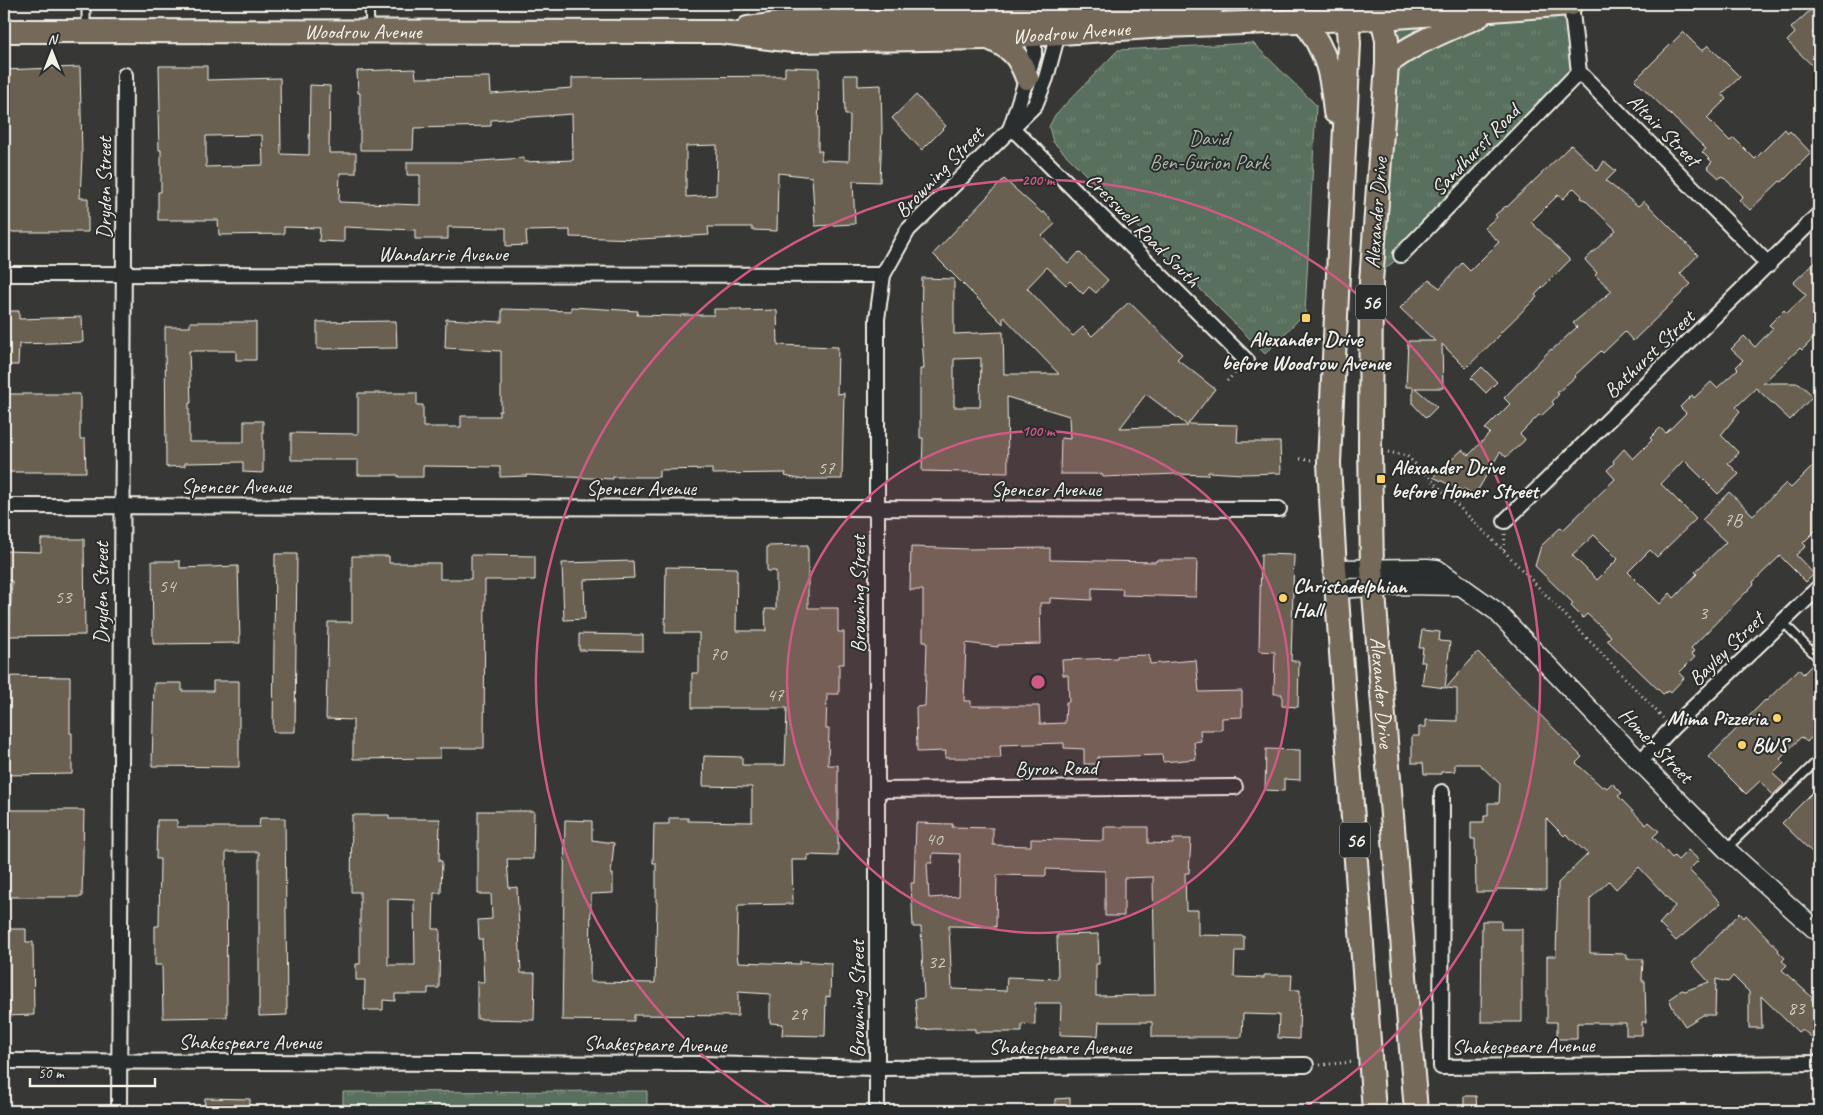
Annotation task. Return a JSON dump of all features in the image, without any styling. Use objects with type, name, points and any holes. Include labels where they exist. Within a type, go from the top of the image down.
[{"type":"main road","name":"Woodrow Avenue","points":[[1060,24],[1214,4]]},
{"type":"main road","name":"Woodrow Avenue","points":[[4,31],[721,32],[793,42],[837,22],[875,12],[999,19],[1034,25],[1304,20],[1347,11],[1493,9],[1571,4]]},
{"type":"main road","points":[[1387,64],[1416,44],[1493,9]]},
{"type":"main road","name":"Alexander Drive","points":[[1347,11],[1349,43],[1329,463],[1374,1111]]},
{"type":"main road","name":"Alexander Drive","points":[[1382,11],[1387,40],[1387,64],[1371,282],[1370,448],[1372,578],[1416,1111]]},
{"type":"main road","points":[[1304,20],[1324,52],[1332,86],[1336,116],[1344,138]]},
{"type":"main road","name":"Woodrow Avenue","points":[[837,22],[989,38],[1034,25]]},
{"type":"main road","points":[[989,38],[1006,46],[1014,53],[1021,62],[1027,78]]},
{"type":"street","points":[[1571,4],[1579,72]]},
{"type":"street","name":"Browning Street","points":[[877,1111],[877,318],[882,275],[908,230],[1035,105],[1046,78],[1060,24]]},
{"type":"street","name":"Browning Street","points":[[1011,127],[1034,55],[1034,25]]},
{"type":"street","name":"Sandhurst Road","points":[[1401,255],[1579,72]]},
{"type":"street","name":"Altair Street","points":[[1579,72],[1769,265]]},
{"type":"street","name":"Dryden Street","points":[[119,1111],[121,506],[125,75]]},
{"type":"street","name":"Cresswell Road South","points":[[1011,127],[1247,361]]},
{"type":"street","name":"Bathurst Street","points":[[1505,521],[1769,265],[1819,214]]},
{"type":"street","name":"Wandarrie Avenue","points":[[4,274],[882,275]]},
{"type":"street","name":"Spencer Avenue","points":[[4,506],[1279,509]]},
{"type":"street","name":"Homer Street","points":[[1336,579],[1372,578],[1427,568],[1437,570],[1462,586],[1496,611],[1640,762],[1726,848],[1819,933]]},
{"type":"street","name":"Bayley Street","points":[[1640,762],[1672,728],[1819,588]]},
{"type":"street","name":"Byron Road","points":[[878,790],[1235,787]]},
{"type":"street","name":"Shakespeare Avenue","points":[[1442,792],[1441,1068],[1819,1063]]},
{"type":"street","name":"Shakespeare Avenue","points":[[4,1061],[691,1064],[877,1068],[1306,1065]]},
{"type":"lane","points":[[86,4],[86,31]]},
{"type":"lane","points":[[369,4],[370,31]]},
{"type":"lane","points":[[1783,622],[1819,659]]},
{"type":"lane","points":[[1726,848],[1819,759]]},
{"type":"path","points":[[1370,448],[1407,456],[1504,551],[1672,728]]},
{"type":"path","points":[[1306,1065],[1350,1063]]},
{"type":"shaded area","points":[[4,4],[768,4],[4,7]]},
{"type":"green space","points":[[1571,4],[1579,72],[1401,255],[1371,282],[1382,18]]},
{"type":"green space","name":"David Ben-Gurion Park","points":[[1253,43],[1316,105],[1305,313],[1265,354],[1053,142],[1049,127],[1055,115],[1118,50]]},
{"type":"green space","points":[[647,1091],[647,1111],[343,1111],[343,1092]]},
{"type":"building","points":[[1819,4],[1819,27],[1812,33],[1819,40],[1819,72],[1787,41],[1795,33],[1791,28]]},
{"type":"building","points":[[1683,32],[1702,51],[1708,45],[1740,77],[1722,94],[1726,99],[1707,118],[1730,141],[1734,138],[1755,159],[1785,129],[1788,133],[1790,131],[1811,153],[1750,210],[1739,200],[1743,196],[1722,176],[1719,178],[1707,167],[1712,162],[1702,152],[1706,149],[1635,80]]},
{"type":"building","points":[[159,66],[207,66],[207,80],[280,78],[281,154],[309,155],[310,85],[330,86],[329,153],[356,153],[356,173],[340,173],[339,202],[420,205],[420,175],[407,175],[407,162],[465,162],[524,158],[524,162],[573,160],[572,114],[491,120],[491,126],[414,128],[413,150],[360,150],[360,93],[358,93],[357,71],[415,69],[416,78],[490,77],[491,94],[572,88],[572,78],[785,76],[785,67],[819,68],[818,151],[822,151],[821,160],[849,161],[850,115],[845,115],[844,75],[858,75],[858,86],[881,85],[880,182],[853,181],[855,224],[815,226],[812,177],[778,173],[777,231],[752,230],[752,227],[708,227],[709,235],[641,239],[570,237],[570,230],[526,231],[527,245],[506,246],[506,228],[448,227],[448,239],[415,239],[415,230],[344,227],[344,242],[319,241],[320,228],[284,227],[284,234],[219,235],[218,220],[158,220],[158,192],[161,192],[161,150],[159,150],[158,111],[160,111]],"holes":[[[262,135],[263,165],[206,167],[206,136]],[[717,145],[716,195],[686,197],[686,146]]]},
{"type":"building","points":[[80,67],[82,156],[80,198],[88,198],[88,232],[4,232],[4,70]]},
{"type":"building","points":[[916,95],[946,126],[922,150],[892,118]]},
{"type":"building","points":[[1571,145],[1598,171],[1604,161],[1616,171],[1606,181],[1638,206],[1644,201],[1698,255],[1680,274],[1691,284],[1633,341],[1625,332],[1603,353],[1601,351],[1574,376],[1557,393],[1559,394],[1552,402],[1554,404],[1541,416],[1539,415],[1520,434],[1525,439],[1524,441],[1506,457],[1500,452],[1475,495],[1433,477],[1462,450],[1469,455],[1490,433],[1485,429],[1510,404],[1504,398],[1551,349],[1577,327],[1573,323],[1612,291],[1595,275],[1597,273],[1585,260],[1616,230],[1581,198],[1582,196],[1574,188],[1563,199],[1558,195],[1531,222],[1570,260],[1535,295],[1537,297],[1466,368],[1442,344],[1443,388],[1415,388],[1437,407],[1426,418],[1413,404],[1413,387],[1406,387],[1408,341],[1435,341],[1400,308],[1429,280],[1440,288],[1462,263],[1470,271],[1499,242],[1484,228],[1497,217],[1495,215],[1507,207]]},
{"type":"building","points":[[1004,179],[1042,213],[1044,212],[1055,224],[1042,236],[1068,264],[1079,252],[1108,280],[1096,293],[1089,287],[1083,294],[1070,281],[1066,285],[1047,267],[1027,288],[1073,336],[1083,327],[1092,336],[1129,302],[1182,354],[1177,359],[1215,389],[1188,424],[1238,425],[1237,442],[1280,442],[1281,473],[1243,474],[1208,472],[1208,475],[1176,474],[1103,477],[1102,474],[1060,474],[1061,438],[1070,439],[1069,416],[1007,397],[1008,473],[922,471],[923,438],[920,438],[920,369],[924,369],[921,320],[922,278],[954,279],[954,334],[1003,332],[1004,374],[1059,374],[1003,316],[1003,324],[933,254]],"holes":[[[981,358],[980,407],[954,407],[954,359]],[[1146,394],[1187,425],[1188,426],[1120,428]]]},
{"type":"building","points":[[1819,258],[1819,333],[1763,383],[1799,383],[1813,396],[1790,420],[1756,388],[1736,407],[1740,411],[1721,435],[1739,453],[1728,463],[1739,474],[1718,494],[1684,460],[1661,484],[1696,519],[1657,557],[1650,550],[1628,572],[1660,604],[1670,593],[1674,598],[1697,574],[1695,572],[1726,542],[1702,520],[1729,492],[1753,515],[1786,483],[1791,488],[1819,460],[1819,527],[1803,543],[1806,546],[1796,555],[1814,574],[1806,582],[1780,556],[1691,648],[1694,651],[1691,654],[1695,657],[1679,673],[1684,678],[1670,693],[1668,691],[1663,694],[1607,640],[1611,636],[1587,614],[1583,618],[1571,606],[1573,603],[1535,566],[1541,546],[1561,527],[1563,530],[1615,479],[1607,470],[1624,449],[1633,459],[1652,440],[1650,438],[1660,428],[1666,433],[1686,413],[1680,407],[1692,395],[1694,398],[1711,382],[1717,388],[1738,369],[1736,367],[1743,360],[1731,349],[1744,336],[1755,347],[1773,328],[1769,325],[1784,310],[1787,313],[1806,295],[1793,283]],"holes":[[[1594,535],[1618,559],[1597,580],[1572,555]]]},
{"type":"building","points":[[571,307],[638,311],[637,315],[681,316],[714,315],[714,309],[741,309],[741,311],[777,310],[778,345],[838,347],[837,394],[844,393],[842,479],[803,480],[785,476],[786,473],[712,474],[712,469],[659,470],[659,477],[613,477],[613,479],[526,475],[500,477],[500,467],[423,466],[423,477],[398,477],[398,475],[358,475],[358,460],[291,460],[291,433],[358,434],[358,393],[417,393],[417,405],[423,405],[423,427],[461,427],[461,416],[499,416],[499,411],[501,411],[501,351],[445,348],[446,319],[502,322],[502,309],[571,311]]},
{"type":"building","points":[[4,311],[19,311],[19,319],[82,317],[83,342],[19,344],[18,365],[4,365]]},
{"type":"building","points":[[396,321],[397,348],[317,349],[317,322]]},
{"type":"building","points":[[190,322],[256,322],[256,360],[236,360],[236,351],[189,351],[191,403],[189,403],[189,442],[244,442],[244,421],[263,421],[263,473],[243,472],[243,462],[185,463],[185,466],[166,467],[165,327],[190,327]]},
{"type":"building","points":[[1482,367],[1497,382],[1486,393],[1471,378]]},
{"type":"building","points":[[4,394],[80,394],[80,439],[85,439],[86,472],[4,472]]},
{"type":"building","points":[[41,539],[84,539],[85,635],[9,636],[12,581],[4,580],[4,551],[41,552]]},
{"type":"building","points":[[808,545],[808,608],[838,608],[838,632],[844,632],[844,664],[839,664],[839,694],[827,694],[826,729],[829,729],[828,765],[838,765],[838,856],[808,855],[808,860],[792,860],[793,904],[739,905],[737,953],[738,962],[800,964],[800,961],[831,963],[830,997],[826,996],[825,1036],[782,1035],[783,1024],[770,1023],[770,994],[738,992],[738,1016],[634,1015],[634,1021],[562,1020],[565,820],[592,821],[592,840],[614,843],[611,874],[613,874],[613,893],[591,894],[590,982],[655,983],[657,902],[656,863],[653,863],[654,824],[669,824],[669,818],[688,818],[688,821],[752,822],[752,787],[703,786],[704,756],[742,757],[742,765],[785,765],[787,708],[692,708],[692,673],[699,673],[699,633],[665,633],[666,567],[737,568],[736,631],[766,631],[765,609],[776,609],[776,571],[767,571],[767,546]]},
{"type":"building","points":[[911,547],[968,549],[1050,548],[1050,560],[1156,562],[1156,560],[1197,560],[1196,597],[1122,595],[1123,589],[1092,588],[1092,600],[1050,598],[1050,603],[1040,603],[1041,644],[998,645],[998,647],[966,643],[964,701],[971,701],[971,706],[1039,706],[1040,724],[1065,723],[1066,702],[1069,702],[1068,675],[1063,675],[1062,660],[1149,655],[1150,664],[1196,660],[1199,692],[1242,691],[1242,717],[1222,718],[1222,730],[1200,730],[1201,741],[1194,742],[1196,759],[1163,762],[1162,755],[1098,757],[1098,764],[1084,764],[1084,749],[1064,748],[1064,743],[1000,745],[1001,758],[945,758],[946,751],[917,752],[916,707],[925,706],[927,641],[923,641],[923,590],[910,590]]},
{"type":"building","points":[[275,554],[297,554],[295,732],[273,732]]},
{"type":"building","points":[[1261,554],[1294,555],[1291,661],[1299,661],[1298,707],[1282,706],[1282,694],[1274,694],[1275,652],[1259,651]]},
{"type":"building","points":[[471,555],[535,556],[535,580],[485,580],[484,748],[440,748],[440,758],[353,759],[353,720],[326,719],[328,622],[352,622],[352,556],[389,556],[389,563],[440,563],[440,579],[471,579]]},
{"type":"building","points":[[152,561],[180,561],[180,568],[238,566],[240,643],[153,644]]},
{"type":"building","points":[[633,561],[634,578],[584,580],[585,619],[564,620],[562,563]]},
{"type":"building","points":[[1422,630],[1440,632],[1439,641],[1450,642],[1445,688],[1422,685],[1425,662],[1421,662],[1423,648],[1419,648]]},
{"type":"building","points":[[579,634],[643,635],[643,651],[579,650]]},
{"type":"building","points":[[1478,652],[1582,757],[1576,763],[1602,787],[1607,788],[1612,783],[1622,793],[1618,796],[1646,825],[1649,822],[1659,831],[1653,837],[1672,858],[1674,856],[1678,860],[1688,850],[1699,860],[1689,870],[1721,903],[1676,941],[1659,924],[1675,906],[1639,867],[1616,889],[1609,881],[1590,899],[1590,953],[1627,954],[1627,959],[1643,959],[1642,981],[1645,981],[1646,1022],[1642,1022],[1642,1035],[1626,1035],[1626,1023],[1577,1023],[1577,1039],[1557,1039],[1557,1022],[1547,1022],[1547,956],[1556,956],[1558,883],[1588,854],[1566,834],[1564,836],[1546,818],[1546,890],[1496,889],[1496,892],[1476,892],[1475,839],[1471,839],[1471,822],[1484,822],[1484,816],[1488,816],[1488,803],[1499,803],[1500,784],[1479,764],[1455,764],[1455,771],[1441,772],[1441,774],[1424,774],[1423,763],[1412,763],[1412,736],[1419,736],[1419,727],[1426,727],[1426,720],[1457,721],[1457,689],[1446,688]]},
{"type":"building","points":[[1815,662],[1819,664],[1819,729],[1807,742],[1801,737],[1780,759],[1784,763],[1773,774],[1784,784],[1773,795],[1760,781],[1746,794],[1709,757],[1765,700],[1799,669],[1803,674]]},
{"type":"building","points":[[4,676],[70,677],[72,774],[4,775],[6,709],[4,709]]},
{"type":"building","points":[[213,681],[239,681],[239,767],[152,766],[154,683],[182,683],[182,691],[213,691]]},
{"type":"building","points":[[1266,749],[1300,750],[1300,780],[1284,779],[1284,791],[1265,790]]},
{"type":"building","points":[[1812,793],[1819,800],[1819,859],[1782,823]]},
{"type":"building","points":[[4,810],[84,810],[82,897],[4,897]]},
{"type":"building","points":[[478,811],[534,811],[533,859],[507,859],[509,888],[517,887],[521,973],[535,973],[534,1020],[477,1019],[477,982],[484,982],[482,939],[479,939],[478,920],[492,919],[491,894],[478,894]]},
{"type":"building","points":[[352,815],[389,815],[389,819],[440,819],[439,861],[442,861],[441,893],[434,893],[433,929],[440,929],[439,988],[428,988],[428,994],[395,994],[395,1001],[383,1000],[383,1010],[364,1010],[365,980],[356,980],[356,964],[360,964],[360,892],[351,892]],"holes":[[[388,899],[414,900],[415,965],[388,965]]]},
{"type":"building","points":[[260,818],[285,818],[287,1015],[259,1016],[259,852],[226,852],[227,1017],[163,1018],[162,965],[155,965],[155,926],[159,926],[160,859],[156,859],[157,820],[177,820],[177,827],[259,827]]},
{"type":"building","points":[[916,823],[953,824],[952,827],[993,828],[993,845],[1031,846],[1031,839],[1104,841],[1104,827],[1148,827],[1148,843],[1173,844],[1173,839],[1191,839],[1189,873],[1185,873],[1186,910],[1198,910],[1198,935],[1244,936],[1244,951],[1235,951],[1234,977],[1264,978],[1264,975],[1292,975],[1291,990],[1300,990],[1299,1039],[1278,1038],[1279,1015],[1243,1014],[1242,1037],[1152,1037],[1152,1022],[1099,1022],[1098,1036],[1060,1035],[1061,1003],[1035,1003],[1035,1025],[1022,1024],[1022,1032],[975,1032],[975,1029],[918,1030],[915,999],[924,998],[921,927],[913,927],[911,883],[914,883]],"holes":[[[933,853],[960,854],[959,896],[929,898],[927,863],[932,863]],[[1046,869],[1105,871],[1105,916],[1124,916],[1124,878],[1153,877],[1155,995],[1096,996],[1096,964],[1099,964],[1098,934],[1057,935],[1058,979],[1007,977],[1006,991],[952,989],[949,926],[996,927],[997,875],[1046,876]]]},
{"type":"building","points":[[1740,913],[1744,918],[1746,915],[1779,950],[1785,958],[1782,961],[1787,965],[1782,970],[1813,998],[1811,999],[1819,1007],[1819,1030],[1811,1037],[1802,1029],[1798,1032],[1761,996],[1762,1028],[1749,1028],[1749,992],[1733,976],[1728,982],[1716,979],[1715,1015],[1703,1015],[1685,1026],[1673,1008],[1669,999],[1682,990],[1685,991],[1709,982],[1692,963]]},
{"type":"building","points":[[1482,921],[1501,921],[1501,929],[1522,929],[1522,1022],[1481,1022]]},
{"type":"building","points":[[4,929],[26,929],[26,942],[33,942],[34,1015],[4,1016]]},
{"type":"building","points":[[1464,1096],[1476,1096],[1477,1111],[1464,1111]]},
{"type":"building","points":[[205,1098],[250,1099],[250,1111],[204,1111]]},
{"type":"building","points":[[1070,1098],[1070,1111],[1055,1111],[1055,1099]]},
{"type":"place","name":"Alexander Drive before Woodrow Avenue","points":[[1306,318]]},
{"type":"place","name":"Alexander Drive before Homer Street","points":[[1381,479]]},
{"type":"place","name":"Christadelphian Hall","points":[[1283,598]]},
{"type":"place","name":"Mima Pizzeria","points":[[1777,718]]},
{"type":"place","name":"BWS","points":[[1742,745]]}]
